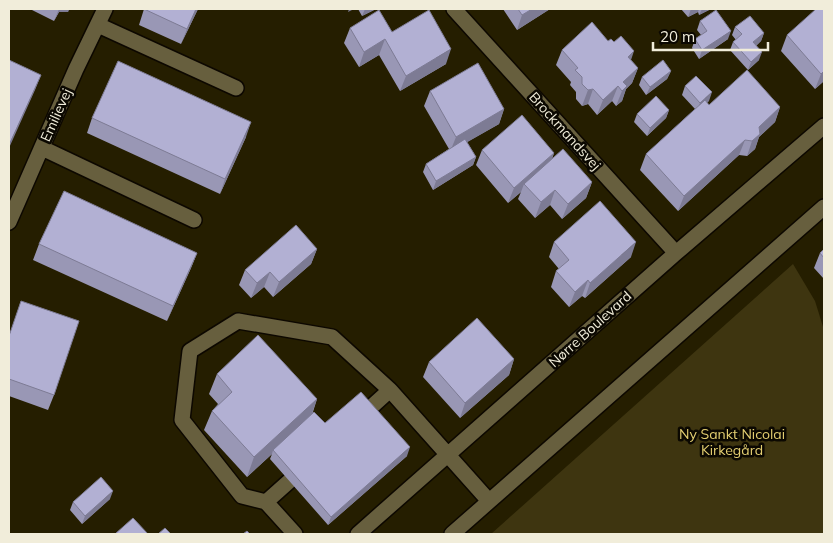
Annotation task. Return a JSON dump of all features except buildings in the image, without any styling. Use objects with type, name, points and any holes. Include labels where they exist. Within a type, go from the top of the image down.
[{"type":"street","name":"Emilievej","points":[[9,222],[105,9]]},
{"type":"street","name":"Brockmandsvej","points":[[454,9],[676,252]]},
{"type":"street","points":[[98,25],[236,88]]},
{"type":"street","name":"Nørre Boulevard","points":[[358,534],[676,252],[824,126]]},
{"type":"street","points":[[42,148],[194,220]]},
{"type":"street","points":[[452,534],[824,207]]},
{"type":"street","points":[[295,534],[266,502],[242,496],[182,420],[190,352],[238,321],[332,337],[390,390],[489,501]]},
{"type":"street","points":[[346,430],[390,390]]},
{"type":"street","points":[[266,502],[317,456]]},
{"type":"green space","name":"Ny Sankt Nicolai Kirkegård","points":[[793,264],[815,301],[824,330],[824,534],[491,534]]}]
